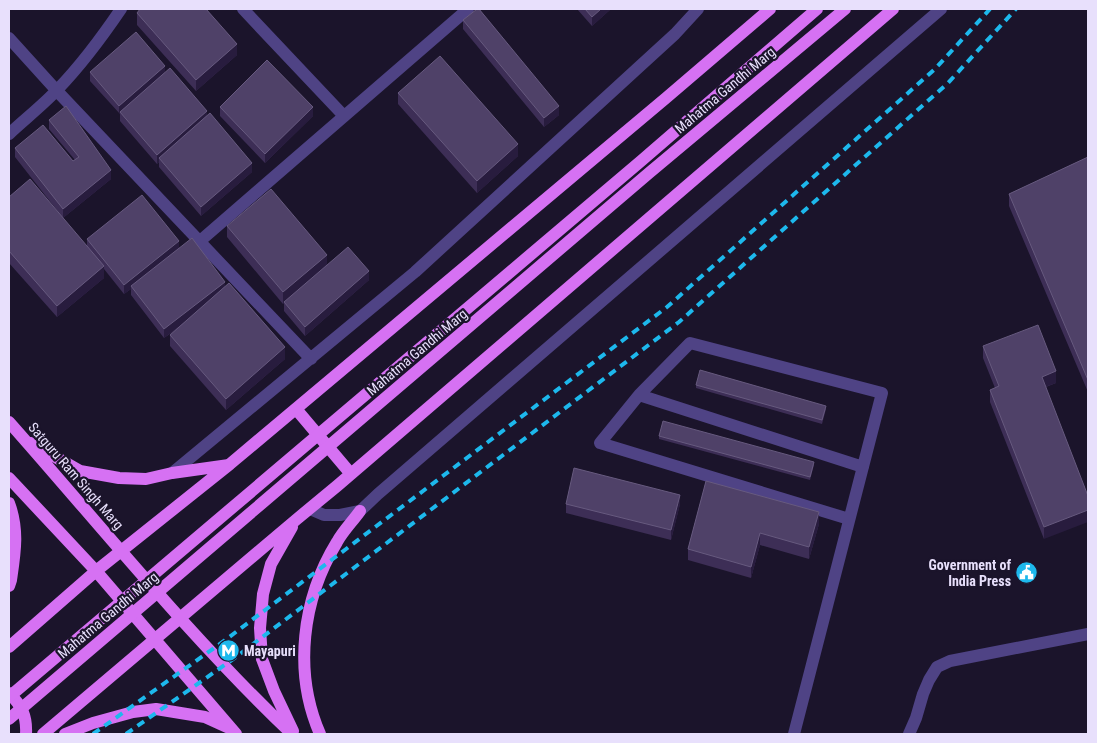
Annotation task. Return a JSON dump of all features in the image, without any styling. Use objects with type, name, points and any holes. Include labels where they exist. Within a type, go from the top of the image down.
[{"type":"main road","points":[[9,648],[121,550],[296,409],[770,9]]},
{"type":"main road","name":"Mahatma Gandhi Marg","points":[[9,695],[818,9]]},
{"type":"main road","name":"Mahatma Gandhi Marg","points":[[9,720],[634,186],[845,9]]},
{"type":"main road","points":[[43,734],[356,470],[893,9]]},
{"type":"main road","points":[[296,409],[356,470]]},
{"type":"main road","name":"Satguru Ram Singh Marg","points":[[9,422],[180,618]]},
{"type":"main road","points":[[22,438],[80,470],[119,478],[146,479],[230,464]]},
{"type":"main road","points":[[9,478],[96,571],[233,731]]},
{"type":"main road","points":[[9,504],[14,516],[16,542],[9,586]]},
{"type":"main road","points":[[320,734],[314,722],[306,685],[304,648],[309,610],[320,575],[337,541],[360,512]]},
{"type":"main road","points":[[293,734],[262,659],[260,628],[263,594],[271,564],[297,519]]},
{"type":"main road","points":[[180,618],[259,703],[293,734]]},
{"type":"main road","points":[[9,695],[17,701],[23,711],[26,722],[26,734]]},
{"type":"main road","points":[[65,734],[117,716],[133,712],[156,710],[205,717],[233,731]]},
{"type":"street","points":[[9,134],[57,91],[84,60],[121,9]]},
{"type":"street","points":[[244,9],[344,116]]},
{"type":"street","points":[[200,241],[468,9]]},
{"type":"street","points":[[172,473],[415,272],[675,34],[698,9]]},
{"type":"street","points":[[310,509],[324,515],[360,512],[385,488],[942,9]]},
{"type":"street","points":[[9,38],[311,359]]},
{"type":"street","points":[[794,734],[882,393],[690,343],[638,395],[600,443],[849,519]]},
{"type":"street","points":[[638,395],[863,467]]},
{"type":"street","points":[[909,734],[926,687],[937,667],[950,661],[1088,634]]},
{"type":"building","points":[[140,9],[206,9],[237,44],[196,80],[137,13]]},
{"type":"building","points":[[479,9],[559,106],[544,118],[463,20]]},
{"type":"building","points":[[585,9],[601,9],[592,17]]},
{"type":"building","points":[[136,32],[165,66],[119,106],[90,72]]},
{"type":"building","points":[[440,56],[518,144],[477,181],[398,93]]},
{"type":"building","points":[[267,60],[313,107],[265,154],[220,107]]},
{"type":"building","points":[[170,68],[207,111],[157,155],[120,112]]},
{"type":"building","points":[[66,106],[111,170],[63,209],[15,148],[43,125],[73,161],[79,157],[49,120]]},
{"type":"building","points":[[210,113],[252,163],[201,207],[159,158]]},
{"type":"building","points":[[1088,157],[1088,380],[1009,194]]},
{"type":"building","points":[[30,179],[104,266],[57,306],[9,251],[9,197]]},
{"type":"building","points":[[271,189],[327,255],[283,292],[227,226]]},
{"type":"building","points":[[142,195],[179,241],[124,285],[87,239]]},
{"type":"building","points":[[192,238],[225,282],[164,329],[131,286]]},
{"type":"building","points":[[348,247],[369,271],[305,327],[284,302]]},
{"type":"building","points":[[229,283],[285,347],[226,399],[170,335]]},
{"type":"building","points":[[1038,325],[1056,371],[1042,377],[1088,496],[1088,510],[1044,527],[990,390],[999,386],[983,346]]},
{"type":"building","points":[[700,370],[826,406],[822,420],[696,385]]},
{"type":"building","points":[[663,421],[814,462],[810,477],[659,436]]},
{"type":"building","points":[[574,468],[680,495],[671,530],[566,504]]},
{"type":"building","points":[[706,481],[819,512],[809,547],[760,533],[751,567],[688,549]]},
{"type":"railway","points":[[93,734],[224,641],[667,307],[935,69],[990,9]]},
{"type":"railway","points":[[126,734],[236,657],[679,322],[948,83],[1016,9]]},
{"type":"place","name":"Government of India Press","points":[[1027,573]]},
{"type":"place","name":"Mayapuri","points":[[228,651]]}]
